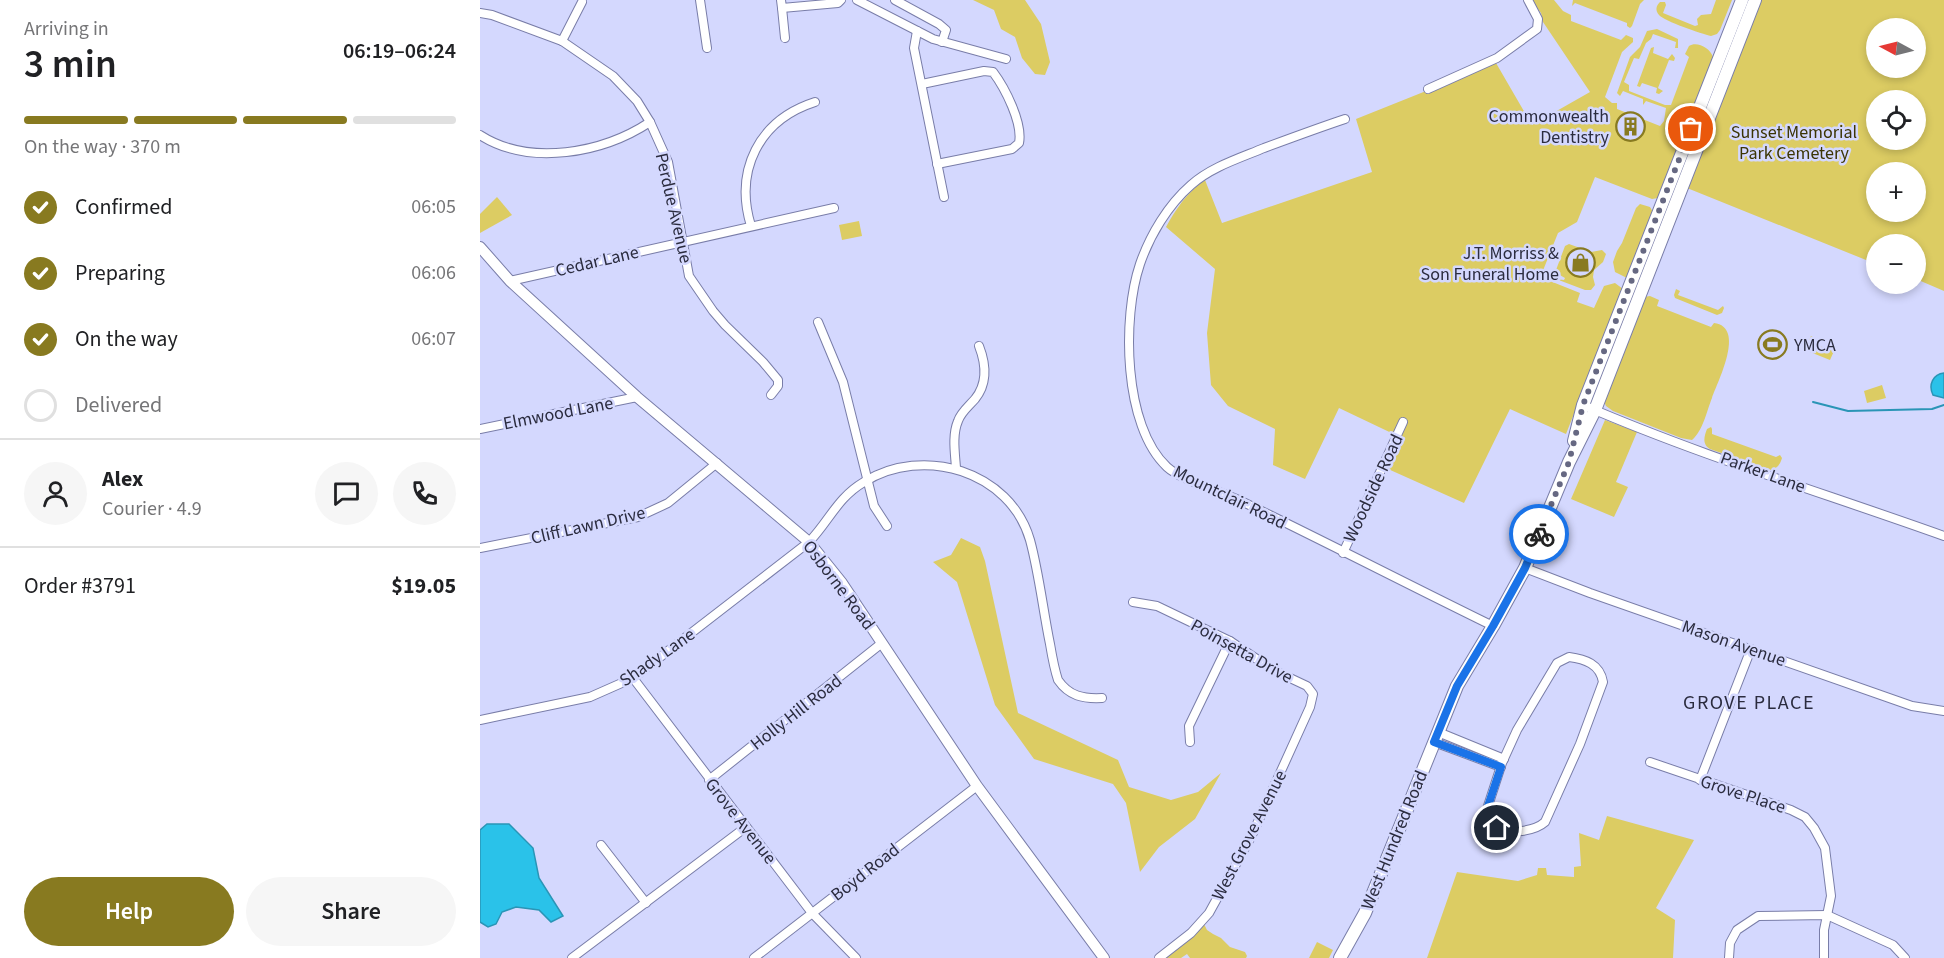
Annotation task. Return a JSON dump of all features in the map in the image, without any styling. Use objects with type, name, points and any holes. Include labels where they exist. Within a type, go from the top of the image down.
[{"type":"main road","name":"West Hundred Road","points":[[1569,462],[1583,405],[1742,0]]},
{"type":"main road","name":"West Hundred Road","points":[[1340,958],[1365,913],[1457,686],[1525,568],[1569,462],[1595,410],[1755,0]]},
{"type":"street","points":[[700,0],[707,48]]},
{"type":"street","points":[[785,38],[782,4],[838,3],[841,0]]},
{"type":"street","points":[[857,0],[942,42],[1006,59]]},
{"type":"street","points":[[895,0],[946,30],[942,42]]},
{"type":"street","points":[[1428,89],[1497,58],[1537,29],[1538,19],[1528,0]]},
{"type":"street","points":[[562,41],[582,2]]},
{"type":"street","name":"Perdue Avenue","points":[[480,13],[492,15],[562,41],[613,76],[637,101],[650,122],[668,162],[689,276],[713,311],[778,380],[778,386],[771,395]]},
{"type":"street","points":[[916,31],[914,48],[944,197]]},
{"type":"street","points":[[989,71],[994,56]]},
{"type":"street","points":[[921,84],[989,71],[996,76],[1013,108],[1020,138],[1019,143],[1012,149],[937,164]]},
{"type":"street","points":[[751,226],[746,208],[745,189],[754,153],[765,134],[779,121],[795,110],[815,102]]},
{"type":"street","name":"Mountclair Road","points":[[1345,119],[1241,157],[1209,172],[1192,184],[1174,202],[1158,225],[1139,266],[1132,308],[1129,368],[1142,428],[1154,452],[1169,469],[1240,501],[1493,626]]},
{"type":"street","points":[[480,135],[506,148],[520,151],[571,151],[626,136],[650,122]]},
{"type":"street","name":"Cedar Lane","points":[[510,281],[834,208]]},
{"type":"street","name":"Osborne Road","points":[[480,247],[510,281],[637,397],[809,542],[842,583],[977,786],[1104,958]]},
{"type":"street","points":[[818,322],[843,382],[874,506],[887,526]]},
{"type":"street","points":[[979,346],[984,359],[984,379],[980,392],[963,411],[957,424],[955,432],[956,468],[982,480],[1018,514],[1030,541],[1058,680],[1069,692],[1081,698],[1102,698]]},
{"type":"street","name":"Elmwood Lane","points":[[480,429],[637,397]]},
{"type":"street","name":"Parker Lane","points":[[1583,405],[1734,462],[1944,536]]},
{"type":"street","name":"Woodside Road","points":[[1343,553],[1403,422]]},
{"type":"street","name":"Cliff Lawn Drive","points":[[480,548],[638,517],[668,503],[717,463]]},
{"type":"street","name":"Shady Lane","points":[[480,720],[590,697],[633,678],[809,542],[821,530],[839,502],[853,489],[867,480],[902,468],[921,465],[956,468]]},
{"type":"street","name":"Mason Avenue","points":[[1525,568],[1912,706],[1944,711]]},
{"type":"street","name":"Poinsetta Drive","points":[[1133,602],[1157,606],[1230,640],[1273,670],[1308,686],[1313,694]]},
{"type":"street","points":[[1190,742],[1189,726],[1230,640]]},
{"type":"street","name":"Holly Hill Road","points":[[709,780],[882,643]]},
{"type":"street","points":[[1700,780],[1751,649]]},
{"type":"street","points":[[1569,657],[1587,661],[1596,666],[1602,675],[1603,685],[1576,754],[1550,812],[1540,826],[1527,830],[1502,830],[1488,820],[1487,807],[1503,763],[1517,730],[1557,663],[1569,657]]},
{"type":"street","name":"Grove Avenue","points":[[633,678],[812,913],[856,958]]},
{"type":"street","name":"West Grove Avenue","points":[[1159,958],[1191,933],[1209,913],[1252,835],[1310,707],[1313,694]]},
{"type":"street","points":[[1436,737],[1503,763]]},
{"type":"street","name":"Grove Place","points":[[1650,762],[1791,810],[1805,817],[1825,848],[1831,896],[1824,930],[1824,958]]},
{"type":"street","name":"Boyd Road","points":[[754,958],[977,786]]},
{"type":"street","points":[[572,958],[746,827]]},
{"type":"street","points":[[601,845],[646,903]]},
{"type":"street","points":[[1729,958],[1730,943],[1737,930],[1758,916],[1827,915],[1893,945],[1905,958]]},
{"type":"green space","points":[[973,0],[1025,0],[1041,24],[1050,62],[1045,75],[1035,74],[1022,58],[1015,37],[1001,29],[994,10]]},
{"type":"green space","points":[[1531,0],[1554,0],[1563,11],[1571,15],[1571,21],[1621,40],[1626,35],[1633,38],[1633,42],[1622,52],[1605,97],[1612,103],[1617,103],[1617,109],[1660,126],[1664,121],[1666,108],[1646,101],[1643,105],[1643,99],[1623,91],[1620,96],[1617,93],[1630,57],[1640,47],[1647,31],[1657,29],[1678,39],[1678,48],[1675,48],[1676,42],[1653,34],[1639,59],[1634,58],[1624,82],[1629,85],[1629,91],[1665,105],[1671,105],[1689,57],[1685,54],[1689,46],[1696,44],[1703,46],[1713,57],[1658,198],[1652,199],[1595,177],[1577,222],[1558,233],[1542,273],[1545,279],[1580,293],[1577,302],[1594,308],[1604,286],[1615,283],[1623,289],[1566,434],[1510,409],[1464,503],[1388,469],[1402,438],[1339,408],[1305,479],[1273,465],[1275,429],[1228,406],[1211,385],[1207,333],[1215,269],[1166,227],[1182,201],[1205,180],[1222,223],[1372,172],[1356,119],[1496,63],[1532,125],[1590,92]]},
{"type":"green space","points":[[1573,0],[1644,0],[1630,28],[1627,23],[1575,3],[1572,6]]},
{"type":"green space","points":[[1716,0],[1732,0],[1720,30],[1711,36],[1668,21],[1659,15],[1657,10],[1660,2],[1665,2],[1663,13],[1695,26],[1698,25],[1697,19],[1701,15],[1711,14]]},
{"type":"green space","name":"Sunset Memorial Park Cemetery","points":[[1760,0],[1944,0],[1944,291],[1926,283],[1926,234],[1866,234],[1866,260],[1687,188]]},
{"type":"green space","points":[[1654,47],[1653,53],[1668,59],[1672,54],[1675,58],[1674,61],[1669,60],[1658,88],[1663,91],[1659,94],[1656,93],[1657,88],[1642,83],[1640,87],[1637,86],[1651,48]]},
{"type":"green space","points":[[497,197],[512,215],[480,233],[480,214]]},
{"type":"green space","points":[[1640,204],[1650,207],[1653,212],[1627,278],[1615,272],[1613,262],[1636,208]]},
{"type":"green space","points":[[859,221],[862,236],[842,240],[839,225]]},
{"type":"green space","points":[[1569,244],[1591,252],[1602,250],[1606,254],[1603,262],[1594,270],[1595,285],[1591,290],[1556,279],[1564,280],[1565,278],[1556,270],[1565,246]]},
{"type":"green space","points":[[1676,289],[1680,291],[1678,295],[1718,310],[1723,306],[1722,313],[1717,315],[1675,298]]},
{"type":"green space","points":[[1650,296],[1659,300],[1657,306],[1711,327],[1714,323],[1723,327],[1728,334],[1729,344],[1724,368],[1702,426],[1692,440],[1681,438],[1613,411],[1606,406],[1604,401],[1644,297]]},
{"type":"green space","points":[[1811,336],[1815,338],[1813,344],[1834,351],[1830,360],[1805,350]]},
{"type":"green space","points":[[1882,385],[1886,398],[1867,403],[1864,391]]},
{"type":"green space","points":[[1605,420],[1637,432],[1616,482],[1628,487],[1614,517],[1571,499]]},
{"type":"green space","points":[[1711,427],[1712,434],[1776,457],[1780,455],[1782,458],[1780,463],[1776,468],[1769,470],[1710,449],[1704,440],[1707,429]]},
{"type":"green space","points":[[961,538],[980,547],[985,561],[1018,713],[1118,760],[1129,787],[1171,800],[1198,792],[1221,773],[1195,819],[1159,847],[1140,872],[1126,803],[1113,784],[1034,759],[995,705],[957,582],[933,562],[951,555]]},
{"type":"green space","points":[[1607,816],[1694,840],[1656,908],[1675,920],[1673,958],[1427,958],[1457,872],[1518,881],[1537,875],[1538,868],[1546,868],[1547,875],[1574,877],[1574,867],[1581,866],[1579,833],[1599,840]]},
{"type":"green space","points":[[1204,924],[1207,930],[1221,938],[1230,947],[1245,952],[1246,958],[1190,958],[1187,954],[1181,958],[1164,958]]},
{"type":"green space","points":[[1317,942],[1333,950],[1329,958],[1309,958]]},
{"type":"water","points":[[1944,373],[1944,398],[1933,395],[1931,384],[1937,375]]},
{"type":"water","points":[[487,824],[509,824],[533,848],[539,878],[563,916],[551,922],[539,910],[516,907],[502,912],[496,924],[488,927],[480,922],[480,830]]},
{"type":"waterway","points":[[1813,402],[1848,411],[1932,409],[1944,405]]},
{"type":"way so far","points":[[1539,534],[1569,462],[1583,405],[1691,129]]},
{"type":"place","name":"Commonwealth Dentistry","points":[[1630,126]]},
{"type":"place","name":"J.T. Morriss & Son Funeral Home","points":[[1580,263]]},
{"type":"place","name":"YMCA","points":[[1773,345]]},
{"type":"district","name":"GROVE PLACE","points":[[1749,702]]},
{"type":"route","points":[[1497,828],[1488,820],[1486,812],[1501,767],[1434,742],[1457,686],[1525,568],[1539,534]]}]
